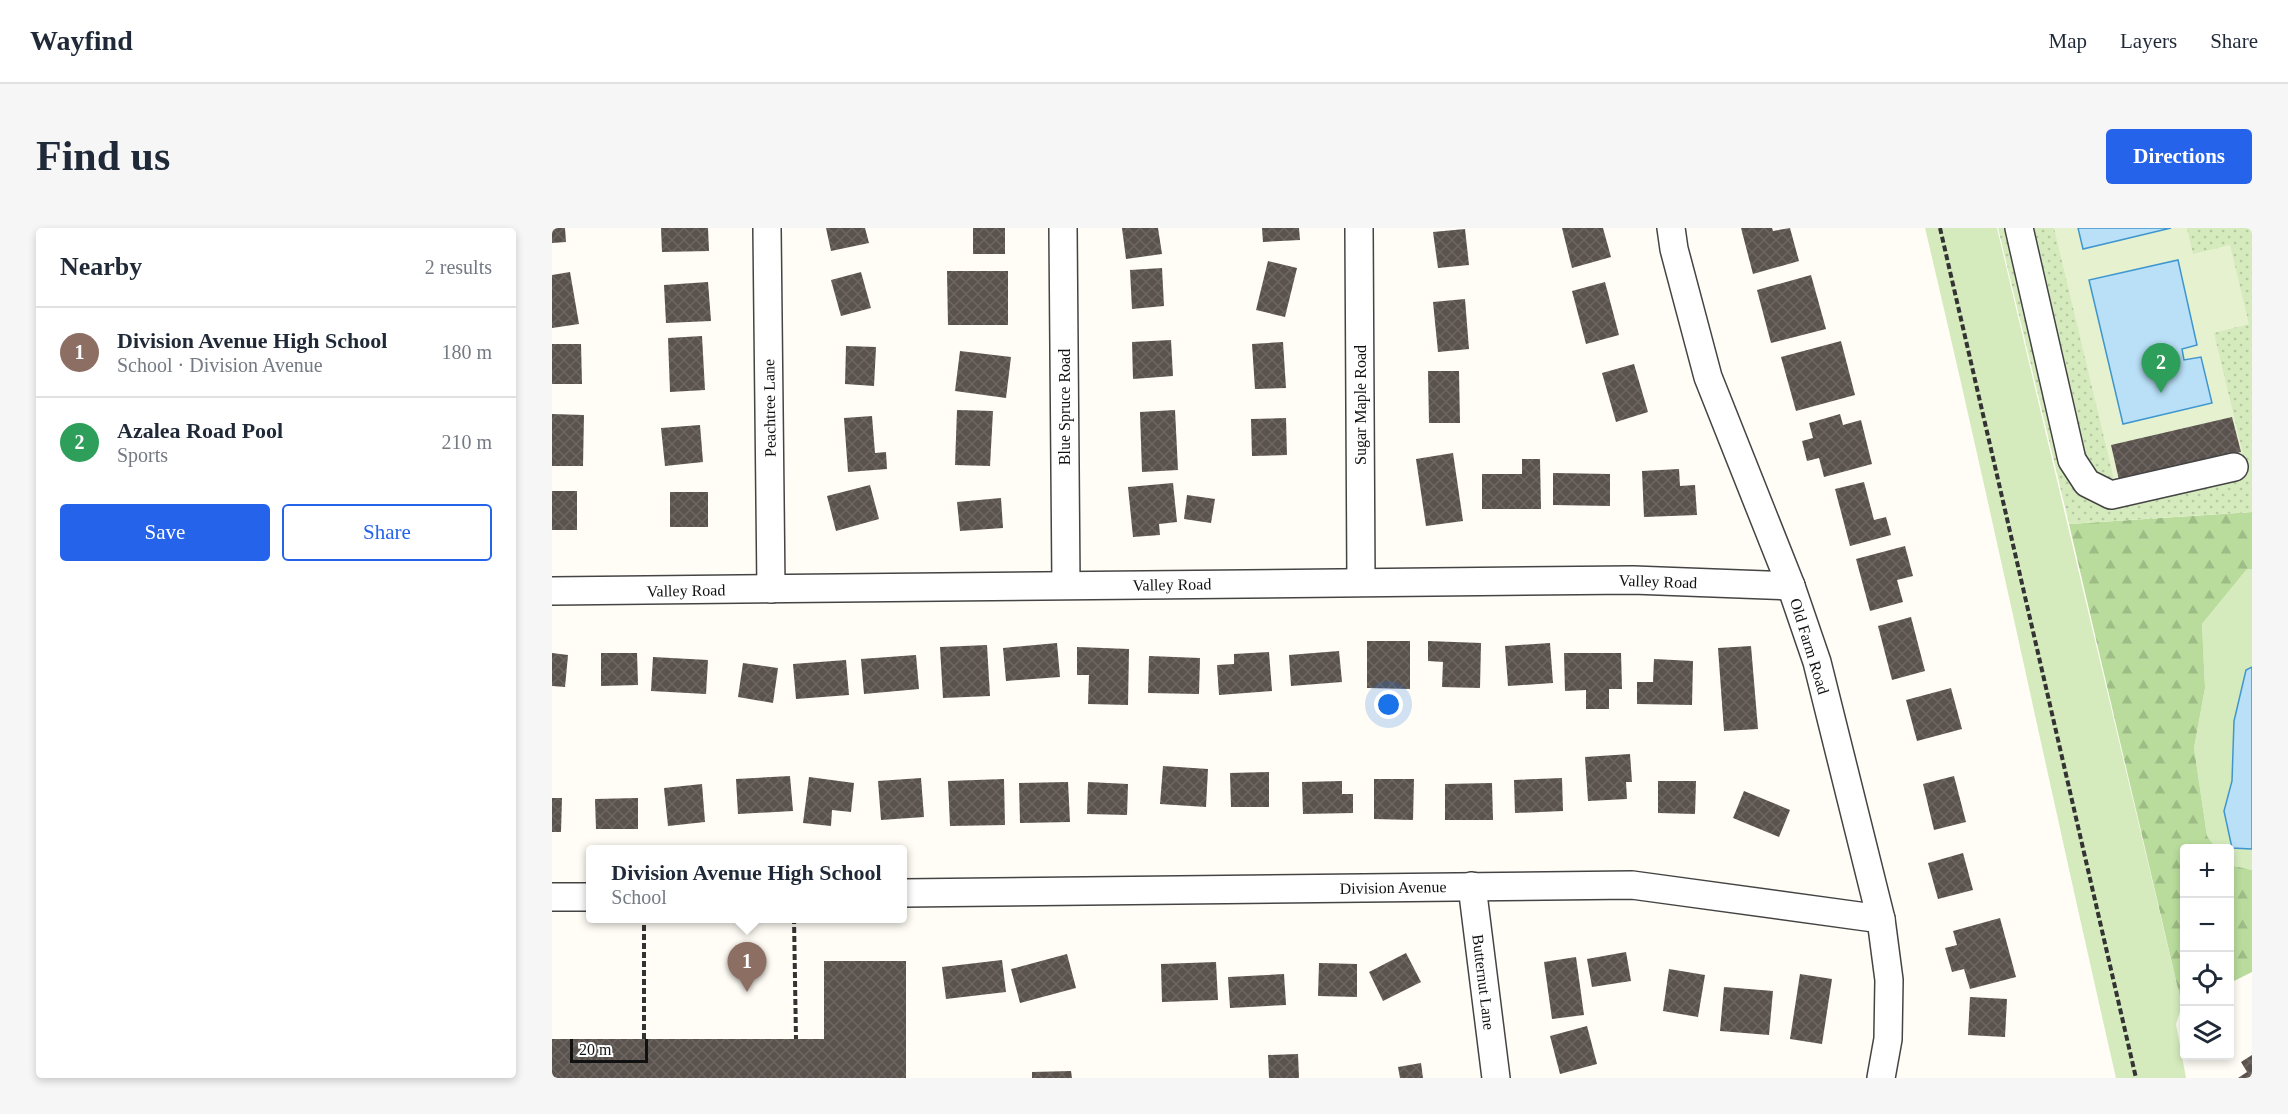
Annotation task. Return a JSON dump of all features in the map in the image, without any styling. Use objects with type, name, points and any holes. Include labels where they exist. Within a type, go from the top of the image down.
[{"type":"street","name":"Peachtree Lane","points":[[767,228],[771,589]]},
{"type":"street","name":"Blue Spruce Road","points":[[1063,228],[1066,585]]},
{"type":"street","name":"Sugar Maple Road","points":[[1359,228],[1361,582]]},
{"type":"street","name":"Old Farm Road","points":[[1671,228],[1674,249],[1708,377],[1791,586],[1817,662],[1881,919],[1889,980],[1888,1039],[1881,1078]]},
{"type":"street","points":[[2019,228],[2072,460],[2087,483],[2111,495],[2234,467]]},
{"type":"street","name":"Valley Road","points":[[552,591],[1633,580],[1791,586]]},
{"type":"street","name":"Division Avenue","points":[[907,893],[1632,885],[1881,919]]},
{"type":"street","name":"Butternut Lane","points":[[1472,886],[1496,1078]]},
{"type":"street","points":[[552,897],[586,897]]},
{"type":"path","points":[[1940,228],[2136,1078]]},
{"type":"path","points":[[644,923],[644,1039]]},
{"type":"path","points":[[794,923],[796,1039]]},
{"type":"green space","points":[[1925,228],[1997,228],[2180,998],[2180,1012],[2176,1024],[2180,1060],[2183,1060],[2186,1078],[2116,1078]]},
{"type":"green space","points":[[1998,228],[2252,228],[2252,512],[2069,524]]},
{"type":"green space","points":[[2054,228],[2187,228],[2193,254],[2230,245],[2249,324],[2214,333],[2243,454],[2115,484]]},
{"type":"green space","points":[[2252,512],[2252,569],[2247,569],[2202,624],[2205,688],[2194,748],[2207,836],[2213,844],[2180,844],[2180,997],[2069,524]]},
{"type":"green space","points":[[2247,569],[2252,569],[2252,870],[2234,866],[2234,844],[2213,844],[2207,836],[2194,748],[2205,688],[2202,624]]},
{"type":"green space","points":[[2234,866],[2252,870],[2252,972],[2234,981]]},
{"type":"water","points":[[2078,228],[2171,228],[2083,249]]},
{"type":"water","points":[[2178,260],[2197,345],[2182,349],[2184,360],[2201,357],[2212,403],[2123,424],[2089,280]]},
{"type":"water","points":[[2252,667],[2252,849],[2234,848],[2224,811],[2232,781],[2234,721],[2246,670]]},
{"type":"building","points":[[552,228],[565,228],[566,242],[552,243]]},
{"type":"building","points":[[661,228],[708,228],[709,251],[662,252]]},
{"type":"building","points":[[826,228],[865,228],[869,243],[831,251]]},
{"type":"building","points":[[973,228],[1005,228],[1005,254],[973,254]]},
{"type":"building","points":[[1122,228],[1158,228],[1162,254],[1126,259]]},
{"type":"building","points":[[1262,228],[1299,228],[1300,240],[1263,242]]},
{"type":"building","points":[[1562,228],[1603,228],[1611,257],[1572,268]]},
{"type":"building","points":[[1741,228],[1772,228],[1773,231],[1790,228],[1799,261],[1753,274]]},
{"type":"building","points":[[1465,229],[1469,265],[1438,268],[1433,232]]},
{"type":"building","points":[[1268,261],[1297,268],[1285,317],[1256,310]]},
{"type":"building","points":[[1162,268],[1164,306],[1132,309],[1130,270]]},
{"type":"building","points":[[947,271],[1008,271],[1008,325],[948,325]]},
{"type":"building","points":[[570,272],[579,324],[552,328],[552,275]]},
{"type":"building","points":[[861,272],[871,308],[841,316],[831,280]]},
{"type":"building","points":[[1811,275],[1826,329],[1771,343],[1757,290]]},
{"type":"building","points":[[708,282],[711,321],[666,323],[664,285]]},
{"type":"building","points":[[1605,282],[1619,335],[1586,344],[1572,291]]},
{"type":"building","points":[[1465,299],[1469,349],[1438,352],[1433,302]]},
{"type":"building","points":[[702,336],[705,390],[670,392],[668,338]]},
{"type":"building","points":[[1171,340],[1173,376],[1133,379],[1132,342]]},
{"type":"building","points":[[1841,341],[1855,395],[1796,411],[1781,357]]},
{"type":"building","points":[[1283,342],[1286,388],[1255,389],[1252,344]]},
{"type":"building","points":[[552,344],[581,344],[582,384],[552,384]]},
{"type":"building","points":[[846,346],[876,347],[874,386],[845,384]]},
{"type":"building","points":[[960,351],[1011,357],[1006,398],[955,391]]},
{"type":"building","points":[[1634,364],[1648,412],[1616,422],[1602,373]]},
{"type":"building","points":[[1428,371],[1459,371],[1460,423],[1429,423]]},
{"type":"building","points":[[957,410],[993,411],[990,466],[955,465]]},
{"type":"building","points":[[1175,410],[1178,470],[1142,472],[1140,412]]},
{"type":"building","points":[[552,414],[584,415],[583,466],[552,466]]},
{"type":"building","points":[[1840,414],[1843,425],[1861,420],[1872,464],[1824,477],[1819,458],[1807,461],[1802,441],[1813,438],[1809,423]]},
{"type":"building","points":[[872,416],[875,453],[886,452],[887,469],[848,472],[844,418]]},
{"type":"building","points":[[2232,417],[2241,452],[2119,480],[2111,445]]},
{"type":"building","points":[[1286,418],[1287,455],[1252,456],[1251,419]]},
{"type":"building","points":[[700,425],[703,462],[665,466],[661,428]]},
{"type":"building","points":[[1453,453],[1463,521],[1426,526],[1416,459]]},
{"type":"building","points":[[1522,459],[1540,459],[1541,509],[1482,509],[1482,474],[1522,474]]},
{"type":"building","points":[[1679,469],[1680,486],[1695,485],[1697,515],[1644,517],[1642,471]]},
{"type":"building","points":[[1553,473],[1610,474],[1610,506],[1553,505]]},
{"type":"building","points":[[1864,482],[1874,520],[1886,517],[1891,535],[1850,546],[1835,489]]},
{"type":"building","points":[[1173,483],[1177,522],[1159,524],[1160,535],[1133,537],[1128,487]]},
{"type":"building","points":[[870,485],[879,519],[836,531],[827,496]]},
{"type":"building","points":[[552,491],[577,491],[577,530],[552,530]]},
{"type":"building","points":[[670,492],[708,492],[708,527],[670,527]]},
{"type":"building","points":[[1187,495],[1215,499],[1211,523],[1184,519]]},
{"type":"building","points":[[1001,498],[1003,528],[960,531],[957,502]]},
{"type":"building","points":[[1905,546],[1913,576],[1897,580],[1903,602],[1870,611],[1856,559]]},
{"type":"building","points":[[1911,617],[1925,671],[1892,680],[1878,626]]},
{"type":"building","points":[[1367,641],[1410,641],[1410,689],[1367,688]]},
{"type":"building","points":[[1428,641],[1481,643],[1480,688],[1442,687],[1443,662],[1428,661]]},
{"type":"building","points":[[1057,643],[1060,677],[1006,681],[1003,648]]},
{"type":"building","points":[[1550,643],[1553,683],[1508,686],[1505,646]]},
{"type":"building","points":[[987,645],[990,696],[943,698],[940,647]]},
{"type":"building","points":[[1751,646],[1758,729],[1724,731],[1718,648]]},
{"type":"building","points":[[1077,647],[1129,649],[1128,705],[1088,704],[1089,675],[1077,675]]},
{"type":"building","points":[[1339,651],[1342,682],[1291,686],[1289,655]]},
{"type":"building","points":[[1269,652],[1272,691],[1219,695],[1217,665],[1234,664],[1234,654]]},
{"type":"building","points":[[552,653],[568,655],[565,687],[552,686]]},
{"type":"building","points":[[601,653],[637,653],[638,685],[601,686]]},
{"type":"building","points":[[1564,653],[1621,653],[1622,689],[1609,689],[1609,709],[1586,709],[1586,690],[1565,691]]},
{"type":"building","points":[[916,655],[919,689],[864,694],[861,659]]},
{"type":"building","points":[[1149,656],[1200,658],[1199,694],[1148,693]]},
{"type":"building","points":[[653,657],[708,660],[706,694],[651,691]]},
{"type":"building","points":[[1654,659],[1693,661],[1692,705],[1637,704],[1637,682],[1653,682]]},
{"type":"building","points":[[846,660],[849,695],[796,699],[793,664]]},
{"type":"building","points":[[743,663],[778,668],[773,703],[738,697]]},
{"type":"building","points":[[1951,688],[1962,729],[1917,741],[1906,700]]},
{"type":"building","points":[[1630,754],[1632,782],[1626,782],[1627,799],[1588,801],[1585,757]]},
{"type":"building","points":[[1163,766],[1208,769],[1206,807],[1160,804]]},
{"type":"building","points":[[1269,772],[1269,807],[1231,807],[1230,773]]},
{"type":"building","points":[[790,776],[793,811],[738,814],[736,779]]},
{"type":"building","points":[[1954,776],[1966,822],[1934,830],[1923,784]]},
{"type":"building","points":[[809,777],[854,783],[851,812],[832,810],[831,826],[803,823]]},
{"type":"building","points":[[921,778],[924,817],[881,820],[878,781]]},
{"type":"building","points":[[1562,778],[1563,811],[1515,813],[1514,780]]},
{"type":"building","points":[[1004,779],[1005,825],[950,826],[948,781]]},
{"type":"building","points":[[1374,779],[1414,779],[1413,820],[1374,819]]},
{"type":"building","points":[[1342,781],[1342,794],[1353,794],[1353,813],[1303,814],[1302,782]]},
{"type":"building","points":[[1658,781],[1696,781],[1695,814],[1658,813]]},
{"type":"building","points":[[1068,782],[1070,822],[1020,823],[1019,783]]},
{"type":"building","points":[[1088,782],[1128,784],[1127,815],[1087,814]]},
{"type":"building","points":[[1492,783],[1493,820],[1445,820],[1445,784]]},
{"type":"building","points":[[702,784],[705,822],[668,826],[664,788]]},
{"type":"building","points":[[1744,791],[1790,810],[1779,837],[1733,818]]},
{"type":"building","points":[[552,798],[562,798],[561,832],[552,832]]},
{"type":"building","points":[[638,798],[638,829],[596,829],[595,799]]},
{"type":"building","points":[[1963,853],[1973,890],[1938,899],[1928,863]]},
{"type":"building","points":[[2000,918],[2016,977],[1970,989],[1964,969],[1952,972],[1945,948],[1957,945],[1953,931]]},
{"type":"building","points":[[1626,952],[1631,981],[1592,987],[1587,959]]},
{"type":"building","points":[[1406,953],[1421,982],[1383,1001],[1369,972]]},
{"type":"building","points":[[1067,954],[1076,988],[1020,1003],[1011,969]]},
{"type":"building","points":[[1576,957],[1584,1015],[1552,1019],[1544,962]]},
{"type":"building","points":[[1002,960],[1006,992],[946,999],[942,967]]},
{"type":"building","points":[[824,961],[906,961],[906,1078],[552,1078],[552,1039],[824,1039]]},
{"type":"building","points":[[1216,962],[1218,1000],[1162,1002],[1161,964]]},
{"type":"building","points":[[1319,963],[1357,964],[1357,997],[1318,996]]},
{"type":"building","points":[[1669,969],[1705,975],[1698,1017],[1663,1011]]},
{"type":"building","points":[[1284,974],[1286,1005],[1230,1008],[1228,977]]},
{"type":"building","points":[[1800,974],[1832,979],[1822,1044],[1790,1039]]},
{"type":"building","points":[[1724,987],[1773,991],[1769,1035],[1720,1031]]},
{"type":"building","points":[[1970,997],[2007,999],[2005,1037],[1968,1035]]},
{"type":"building","points":[[1587,1026],[1597,1064],[1560,1074],[1550,1036]]},
{"type":"building","points":[[1298,1054],[1299,1078],[1269,1078],[1268,1055]]},
{"type":"building","points":[[2252,1055],[2252,1078],[2238,1078],[2247,1072],[2241,1062]]},
{"type":"building","points":[[1421,1063],[1423,1078],[1400,1078],[1398,1067]]},
{"type":"building","points":[[1071,1071],[1072,1078],[1032,1078],[1032,1072]]},
{"type":"place","name":"Azalea Road Pool","points":[[2161,393]]},
{"type":"place","name":"Division Avenue High School","points":[[747,992]]}]
